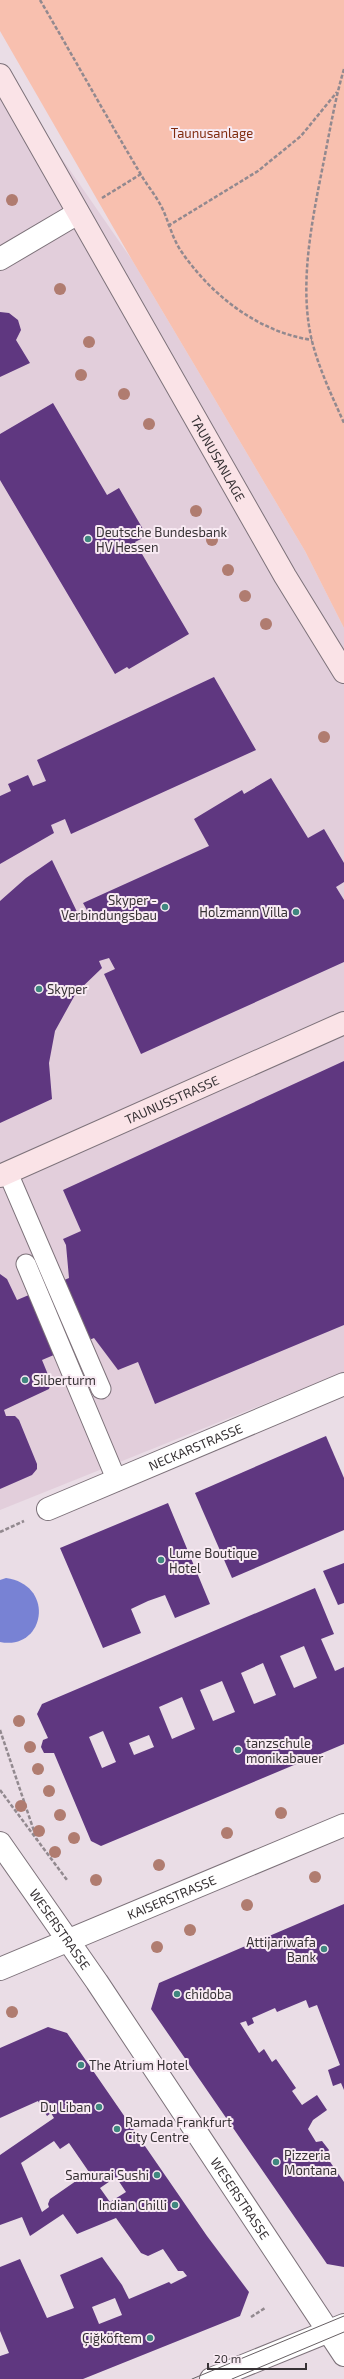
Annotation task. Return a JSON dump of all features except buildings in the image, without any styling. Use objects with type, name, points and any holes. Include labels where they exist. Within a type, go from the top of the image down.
[{"type":"main road","name":"TAUNUSANLAGE","points":[[0,75],[285,576],[344,672]]},
{"type":"main road","name":"TAUNUSSTRASSE","points":[[4,1175],[344,1023]]},
{"type":"street","points":[[0,259],[78,213]]},
{"type":"street","name":"NECKARSTRASSE","points":[[48,1509],[344,1384]]},
{"type":"street","name":"KAISERSTRASSE","points":[[0,1969],[344,1825]]},
{"type":"street","name":"WESERSTRASSE","points":[[0,1843],[69,1940],[336,2328],[344,2355]]},
{"type":"street","points":[[211,2379],[336,2328]]},
{"type":"lane","points":[[4,1175],[101,1389]]},
{"type":"lane","points":[[26,1264],[117,1481]]},
{"type":"path","points":[[40,0],[141,174],[161,205],[168,226],[180,250],[204,278],[241,312],[266,328],[289,337],[312,340]]},
{"type":"path","points":[[344,69],[337,92],[317,193],[307,266],[307,297],[312,340],[326,383],[344,422]]},
{"type":"path","points":[[168,226],[258,171],[301,136],[337,92]]},
{"type":"path","points":[[78,213],[141,174]]},
{"type":"path","points":[[0,1730],[37,1840]]},
{"type":"path","points":[[0,1790],[67,1880]]},
{"type":"path","points":[[251,2317],[265,2308]]},
{"type":"shaded area","points":[[0,69],[132,260],[305,551],[344,628],[344,1372],[0,1510]]},
{"type":"green space","name":"Taunusanlage","points":[[0,0],[344,0],[344,628],[305,551],[132,260],[0,31]]},
{"type":"water","points":[[6,1578],[22,1583],[32,1592],[38,1604],[39,1616],[35,1628],[27,1637],[15,1642],[0,1642],[0,1580]]},
{"type":"tram line","points":[[192,2379],[344,2316]]},
{"type":"tram line","points":[[232,2379],[344,2332]]},
{"type":"place","name":"Deutsche Bundesbank HV Hessen","points":[[88,539]]},
{"type":"place","name":"Skyper - Verbindungsbau","points":[[165,907]]},
{"type":"place","name":"Holzmann Villa","points":[[296,912]]},
{"type":"place","name":"Skyper","points":[[39,989]]},
{"type":"place","name":"Silberturm","points":[[25,1380]]},
{"type":"place","name":"Lume Boutique Hotel","points":[[161,1560]]},
{"type":"place","name":"tanzschule monikabauer","points":[[238,1750]]},
{"type":"place","name":"Attijariwafa Bank","points":[[324,1949]]},
{"type":"place","name":"chidoba","points":[[177,1994]]},
{"type":"place","name":"The Atrium Hotel","points":[[81,2065]]},
{"type":"place","name":"Du Liban","points":[[99,2107]]},
{"type":"place","name":"Ramada Frankfurt City Centre","points":[[117,2129]]},
{"type":"place","name":"Pizzeria Montana","points":[[276,2162]]},
{"type":"place","name":"Samurai Sushi","points":[[157,2175]]},
{"type":"place","name":"Indian Chilli","points":[[175,2205]]},
{"type":"place","name":"Çiğköftem","points":[[150,2338]]}]
